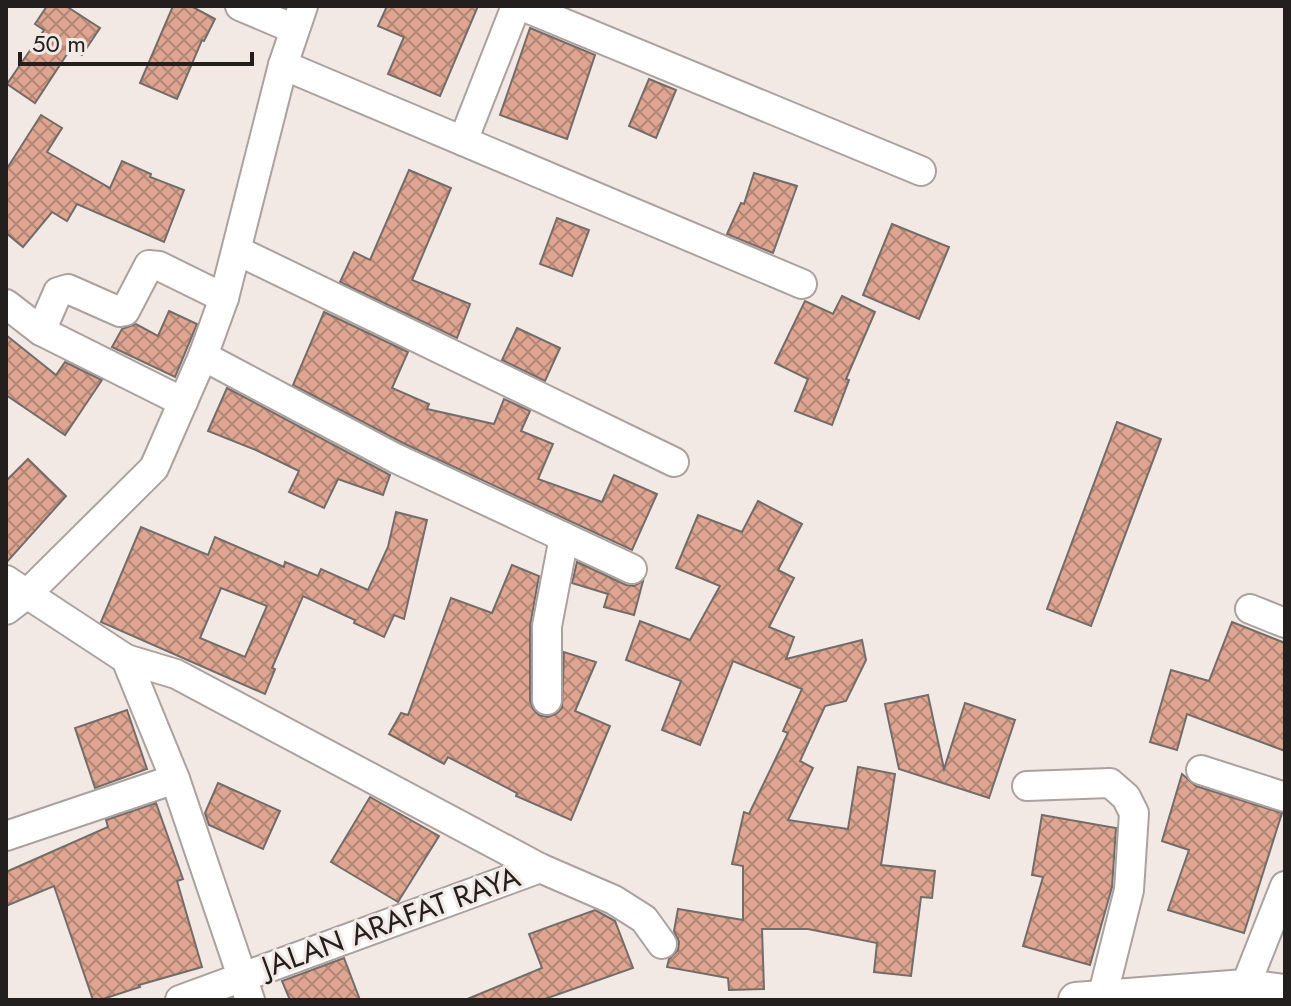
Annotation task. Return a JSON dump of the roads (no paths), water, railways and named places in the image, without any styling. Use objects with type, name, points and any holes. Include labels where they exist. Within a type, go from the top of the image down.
[{"type":"street","points":[[240,6],[298,18],[283,65],[238,251],[203,356],[154,468],[13,595],[126,659],[176,674],[540,868],[624,906],[644,919],[662,944]]},
{"type":"street","points":[[463,141],[519,6],[921,171]]},
{"type":"street","points":[[283,65],[802,284]]},
{"type":"street","points":[[238,251],[674,462]]},
{"type":"street","points":[[41,331],[58,292],[63,290],[68,289],[120,312],[125,311],[149,265],[159,266],[224,298]]},
{"type":"street","points":[[6,304],[41,331],[183,402]]},
{"type":"street","points":[[203,356],[395,458],[632,569]]},
{"type":"street","points":[[547,700],[547,626],[564,537]]},
{"type":"street","points":[[1250,609],[1285,623]]},
{"type":"street","points":[[126,659],[175,779],[246,988]]},
{"type":"street","points":[[1201,770],[1285,797]]},
{"type":"street","points":[[6,836],[175,779]]},
{"type":"street","points":[[1027,786],[1110,783],[1126,797],[1134,813],[1129,890],[1089,999],[1245,987],[1285,992]]},
{"type":"street","name":"JALAN ARAFAT RAYA","points":[[180,1000],[246,988],[540,868]]},
{"type":"street","points":[[1245,987],[1285,886]]}]
